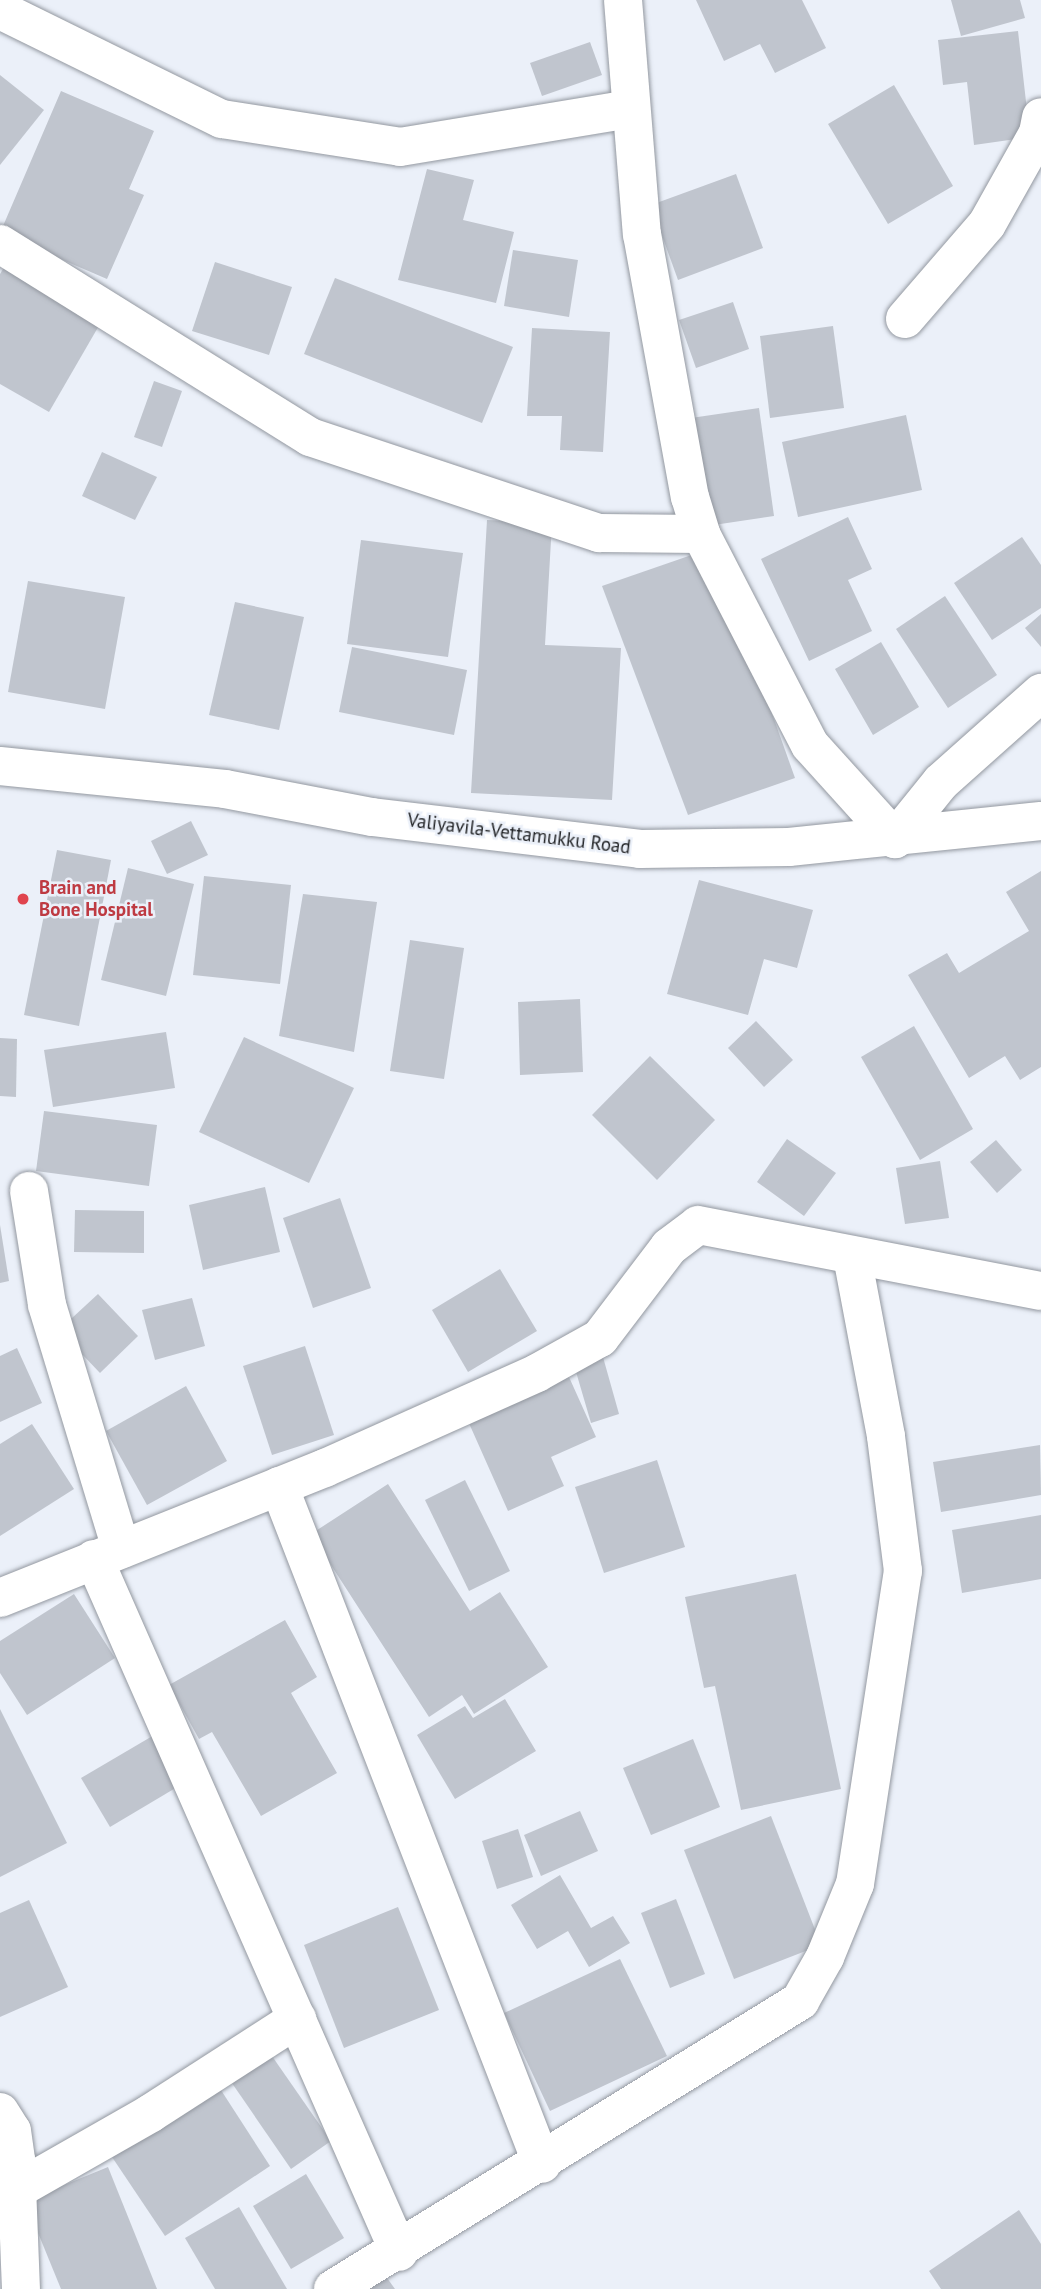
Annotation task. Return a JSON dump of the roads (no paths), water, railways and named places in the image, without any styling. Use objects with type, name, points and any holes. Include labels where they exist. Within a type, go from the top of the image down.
[{"type":"street","points":[[623,0],[642,234],[701,534],[810,745],[895,839],[941,782],[1041,693]]},
{"type":"street","points":[[0,10],[222,120],[400,147],[630,109]]},
{"type":"street","points":[[905,319],[987,223],[1038,133],[1041,117]]},
{"type":"street","points":[[0,244],[310,437],[599,533],[701,534]]},
{"type":"street","name":"Valiyavila-Vettamukku Road","points":[[0,766],[225,789],[372,817],[640,849],[895,839],[1041,821]]},
{"type":"street","points":[[29,1191],[47,1305],[107,1554],[297,2019],[399,2252]]},
{"type":"street","points":[[0,1598],[279,1486],[537,1373],[600,1338],[670,1247],[698,1225],[1041,1290]]},
{"type":"street","points":[[333,2289],[399,2252],[542,2164],[800,2001],[825,1957],[855,1884],[903,1571],[886,1436],[852,1256]]},
{"type":"street","points":[[279,1486],[542,2164]]},
{"type":"street","points":[[18,2189],[151,2113],[297,2019]]},
{"type":"street","points":[[0,2112],[12,2131],[18,2189],[21,2289]]},
{"type":"place","name":"Brain and Bone Hospital","points":[[23,899]]}]
